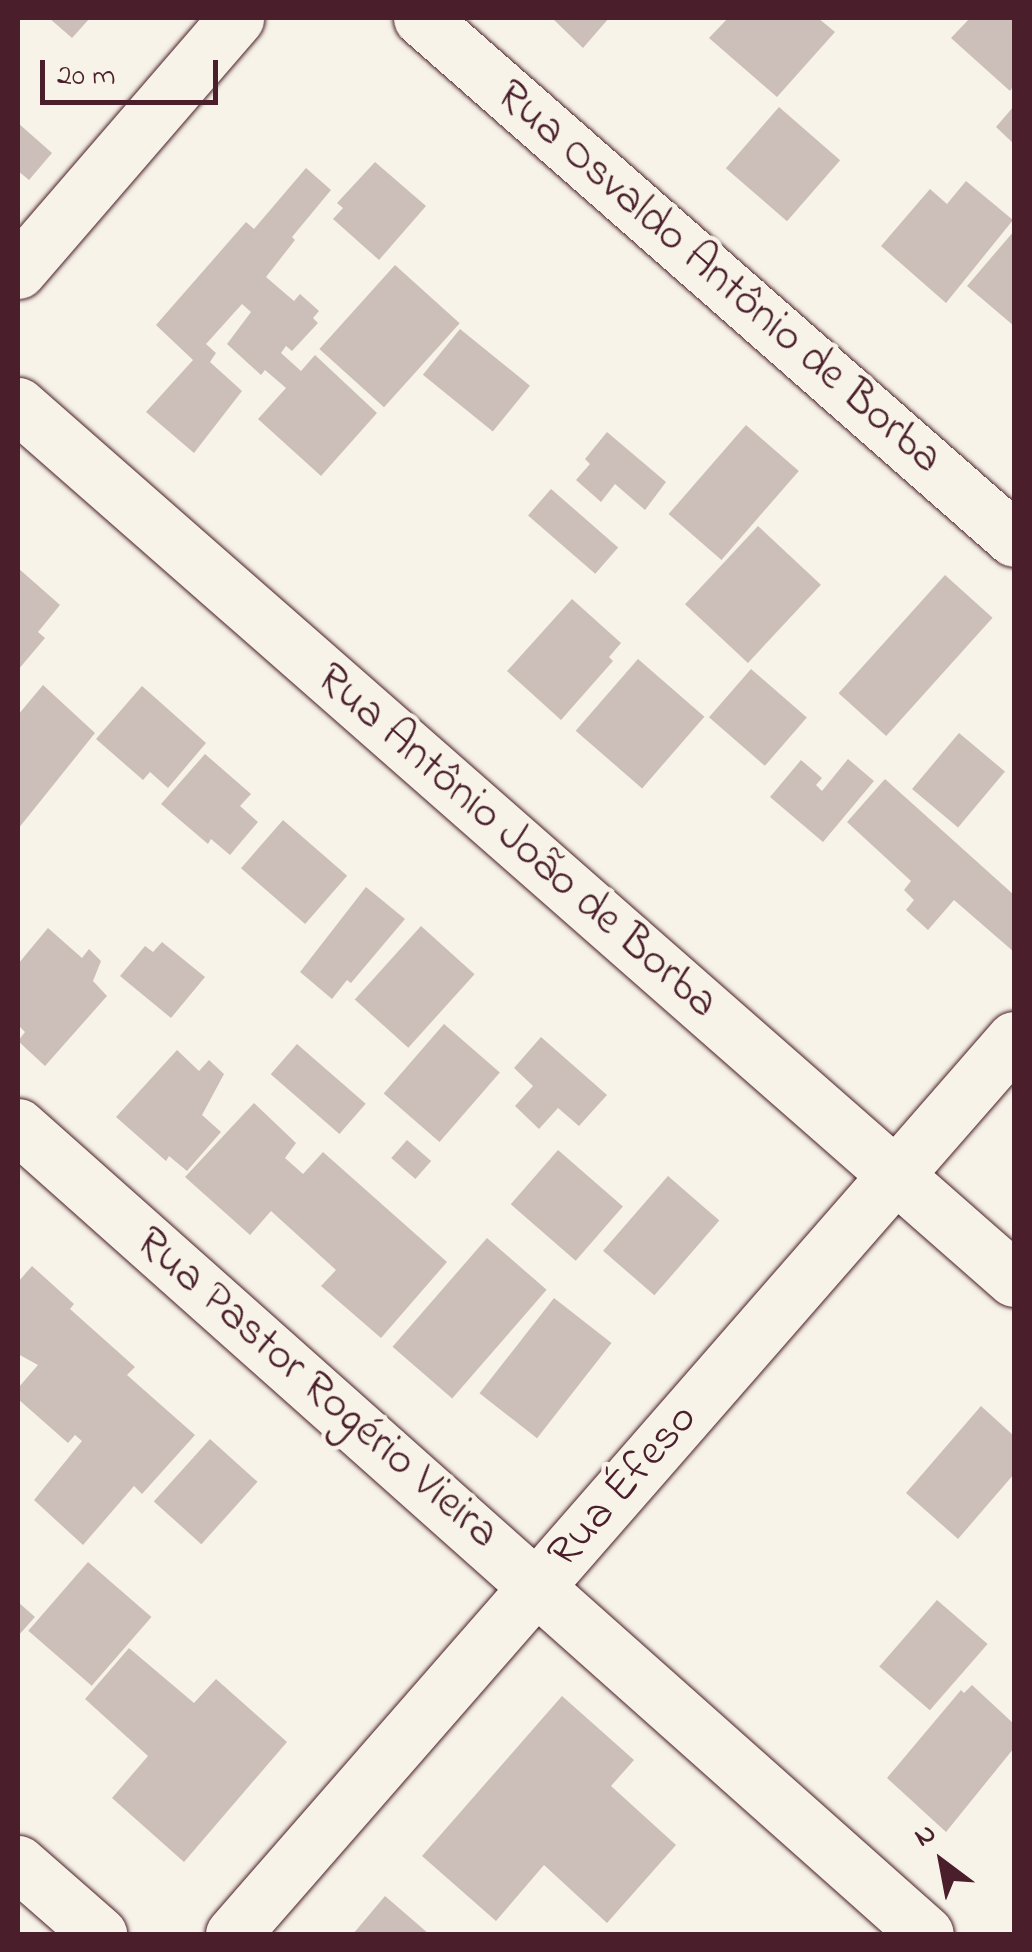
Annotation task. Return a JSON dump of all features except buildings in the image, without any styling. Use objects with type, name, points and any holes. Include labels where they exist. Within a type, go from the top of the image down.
[{"type":"street","points":[[18,271],[236,18]]},
{"type":"street","name":"Rua Osvaldo Antônio de Borba","points":[[421,18],[1014,539]]},
{"type":"street","name":"Rua Antônio João de Borba","points":[[18,405],[1014,1279]]},
{"type":"street","name":"Rua Éfeso","points":[[233,1934],[1014,1039]]},
{"type":"street","name":"Rua Pastor Rogério Vieira","points":[[18,1126],[926,1934]]},
{"type":"street","points":[[18,1864],[99,1934]]}]
